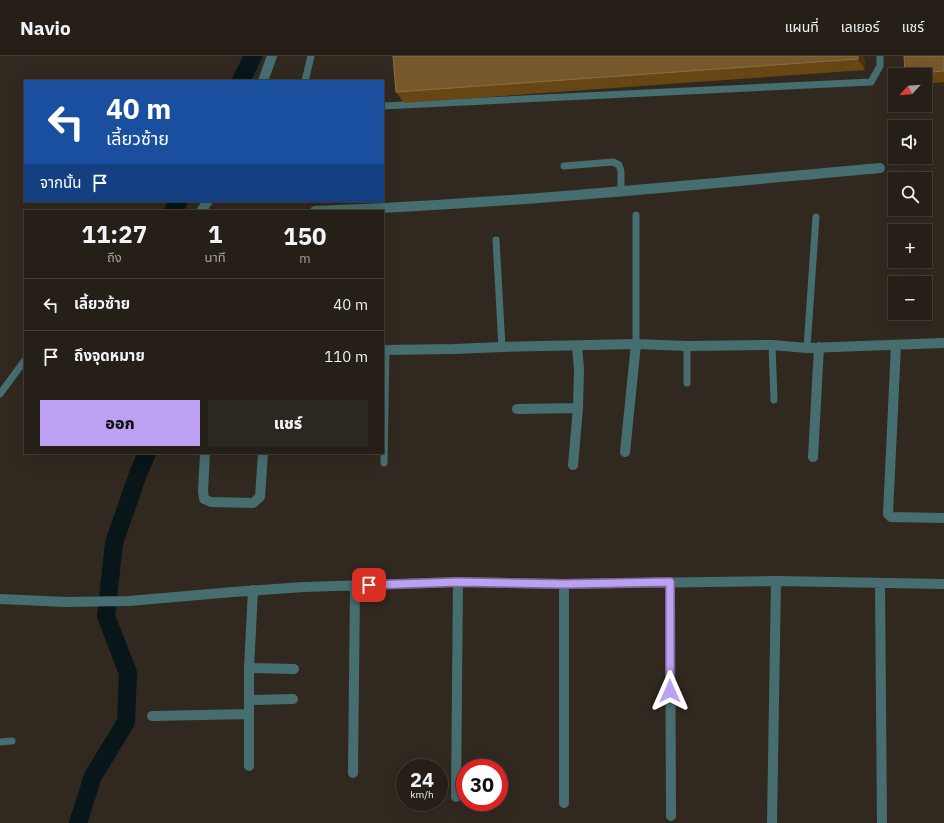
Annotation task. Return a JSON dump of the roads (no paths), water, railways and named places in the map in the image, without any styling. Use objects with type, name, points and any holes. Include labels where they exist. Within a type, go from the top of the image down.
[{"type":"street","points":[[263,80],[272,56]]},
{"type":"street","points":[[340,210],[389,208],[621,191],[880,168]]},
{"type":"street","points":[[384,350],[636,344],[687,346],[772,345],[807,348],[944,343]]},
{"type":"street","points":[[625,452],[636,344]]},
{"type":"street","points":[[896,345],[888,514],[892,517],[944,518]]},
{"type":"street","points":[[573,465],[578,408],[579,369],[577,346]]},
{"type":"street","points":[[813,457],[819,347]]},
{"type":"street","points":[[517,409],[578,408]]},
{"type":"street","points":[[205,454],[204,499],[211,502],[252,503],[260,497],[263,454]]},
{"type":"street","points":[[772,823],[776,581]]},
{"type":"street","points":[[0,599],[66,602],[129,601],[253,590],[458,582],[564,584],[776,581],[944,584]]},
{"type":"street","points":[[456,759],[458,582]]},
{"type":"street","points":[[670,582],[671,816]]},
{"type":"street","points":[[564,584],[564,803]]},
{"type":"street","points":[[880,584],[882,823]]},
{"type":"street","points":[[352,773],[355,585]]},
{"type":"street","points":[[249,766],[249,668],[253,590]]},
{"type":"street","points":[[249,668],[294,669]]},
{"type":"street","points":[[250,700],[293,699]]},
{"type":"street","points":[[152,716],[250,714]]},
{"type":"lane","points":[[305,80],[311,56]]},
{"type":"lane","points":[[384,106],[872,82],[880,66],[880,56]]},
{"type":"lane","points":[[564,166],[613,162],[619,165],[621,171],[621,191]]},
{"type":"lane","points":[[636,215],[636,344]]},
{"type":"lane","points":[[807,348],[816,217]]},
{"type":"lane","points":[[496,240],[502,347]]},
{"type":"lane","points":[[772,345],[774,400]]},
{"type":"lane","points":[[687,346],[687,383]]},
{"type":"lane","points":[[384,350],[384,463]]},
{"type":"lane","points":[[0,394],[24,361]]},
{"type":"lane","points":[[0,742],[12,741]]},
{"type":"waterway","points":[[241,80],[253,56]]},
{"type":"waterway","points":[[174,210],[178,202]]},
{"type":"waterway","points":[[78,823],[93,776],[126,722],[128,673],[106,616],[114,543],[147,454]]}]
